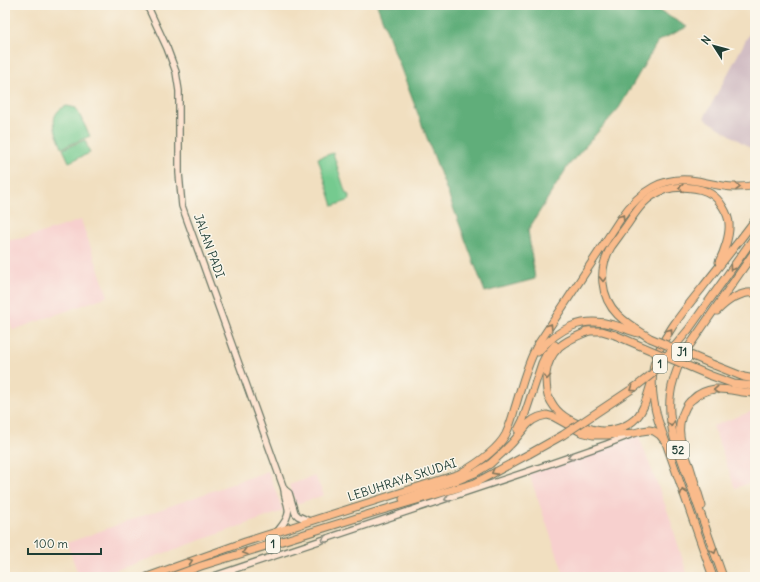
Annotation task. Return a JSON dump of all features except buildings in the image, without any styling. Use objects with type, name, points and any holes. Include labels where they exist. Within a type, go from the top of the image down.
[{"type":"highway","name":"LEBUHRAYA SKUDAI","points":[[147,577],[309,521],[459,474],[474,466],[489,453],[505,435],[534,352],[621,218],[641,195],[663,183],[682,180],[731,187],[746,188],[755,185]]},
{"type":"highway","points":[[650,338],[633,327],[613,309],[605,294],[603,278],[603,269],[611,248],[638,208],[646,200],[663,190],[680,187],[697,188],[710,193],[719,200],[726,212],[729,224],[727,241],[722,257],[711,276]]},
{"type":"highway","name":"52","points":[[713,577],[656,414],[653,400],[652,380],[657,356],[664,340],[691,302],[755,220]]},
{"type":"highway","name":"LEBUHRAYA SKUDAI","points":[[171,577],[201,566],[475,483],[563,435],[652,374],[689,329],[755,236]]},
{"type":"highway","name":"52","points":[[723,577],[706,525],[674,438],[669,408],[670,391],[683,355],[755,251]]},
{"type":"highway","points":[[706,323],[722,306],[732,299],[745,293],[755,293]]},
{"type":"highway","points":[[531,359],[542,346],[560,332],[573,325],[586,322],[603,322],[615,325],[650,338]]},
{"type":"highway","points":[[589,331],[569,340],[558,348],[548,366],[546,384],[548,396],[561,414],[578,424],[590,428],[602,431],[616,429],[634,420],[639,415],[643,408],[652,380]]},
{"type":"highway","points":[[512,443],[523,420],[546,355],[555,345],[570,335],[589,331]]},
{"type":"highway","name":"J1","points":[[589,331],[615,335],[734,384],[755,386]]},
{"type":"highway","name":"J1","points":[[650,338],[744,377],[755,379]]},
{"type":"highway","points":[[744,377],[755,375]]},
{"type":"highway","points":[[706,525],[705,514],[680,439],[679,423],[681,416],[686,405],[691,400],[698,394],[708,390],[720,389],[755,393]]},
{"type":"highway","points":[[376,512],[386,505],[475,473],[490,464],[512,443],[525,427],[539,416],[547,415],[554,417],[581,432],[593,435],[634,433],[642,430],[654,431],[660,435],[666,444]]},
{"type":"street","name":"JALAN PADI","points":[[147,5],[176,72],[179,91],[179,173],[182,206],[284,489],[288,514],[286,520],[277,532]]},
{"type":"street","points":[[211,577],[532,470],[634,433]]},
{"type":"street","name":"JALAN PADI","points":[[284,489],[289,494],[295,513],[309,521]]},
{"type":"shaded area","points":[[755,23],[755,151],[704,118]]},
{"type":"shaded area","points":[[81,220],[108,296],[13,330],[5,311],[5,241],[29,237]]},
{"type":"shaded area","points":[[755,410],[755,481],[735,488],[713,426]]},
{"type":"shaded area","points":[[638,434],[669,515],[688,577],[565,577],[529,474],[607,447]]},
{"type":"shaded area","points":[[268,471],[283,511],[97,577],[79,577],[67,543]]},
{"type":"shaded area","points":[[315,476],[324,495],[296,504],[289,485]]},
{"type":"green space","points":[[377,5],[650,5],[687,27],[658,41],[619,108],[568,166],[528,230],[535,279],[485,292]]},
{"type":"green space","points":[[67,106],[76,108],[90,136],[62,148],[54,124],[54,119],[60,109]]},
{"type":"green space","points":[[85,140],[90,153],[69,162],[63,149]]},
{"type":"green space","points":[[333,153],[346,194],[348,194],[350,200],[333,206],[318,158]]}]
